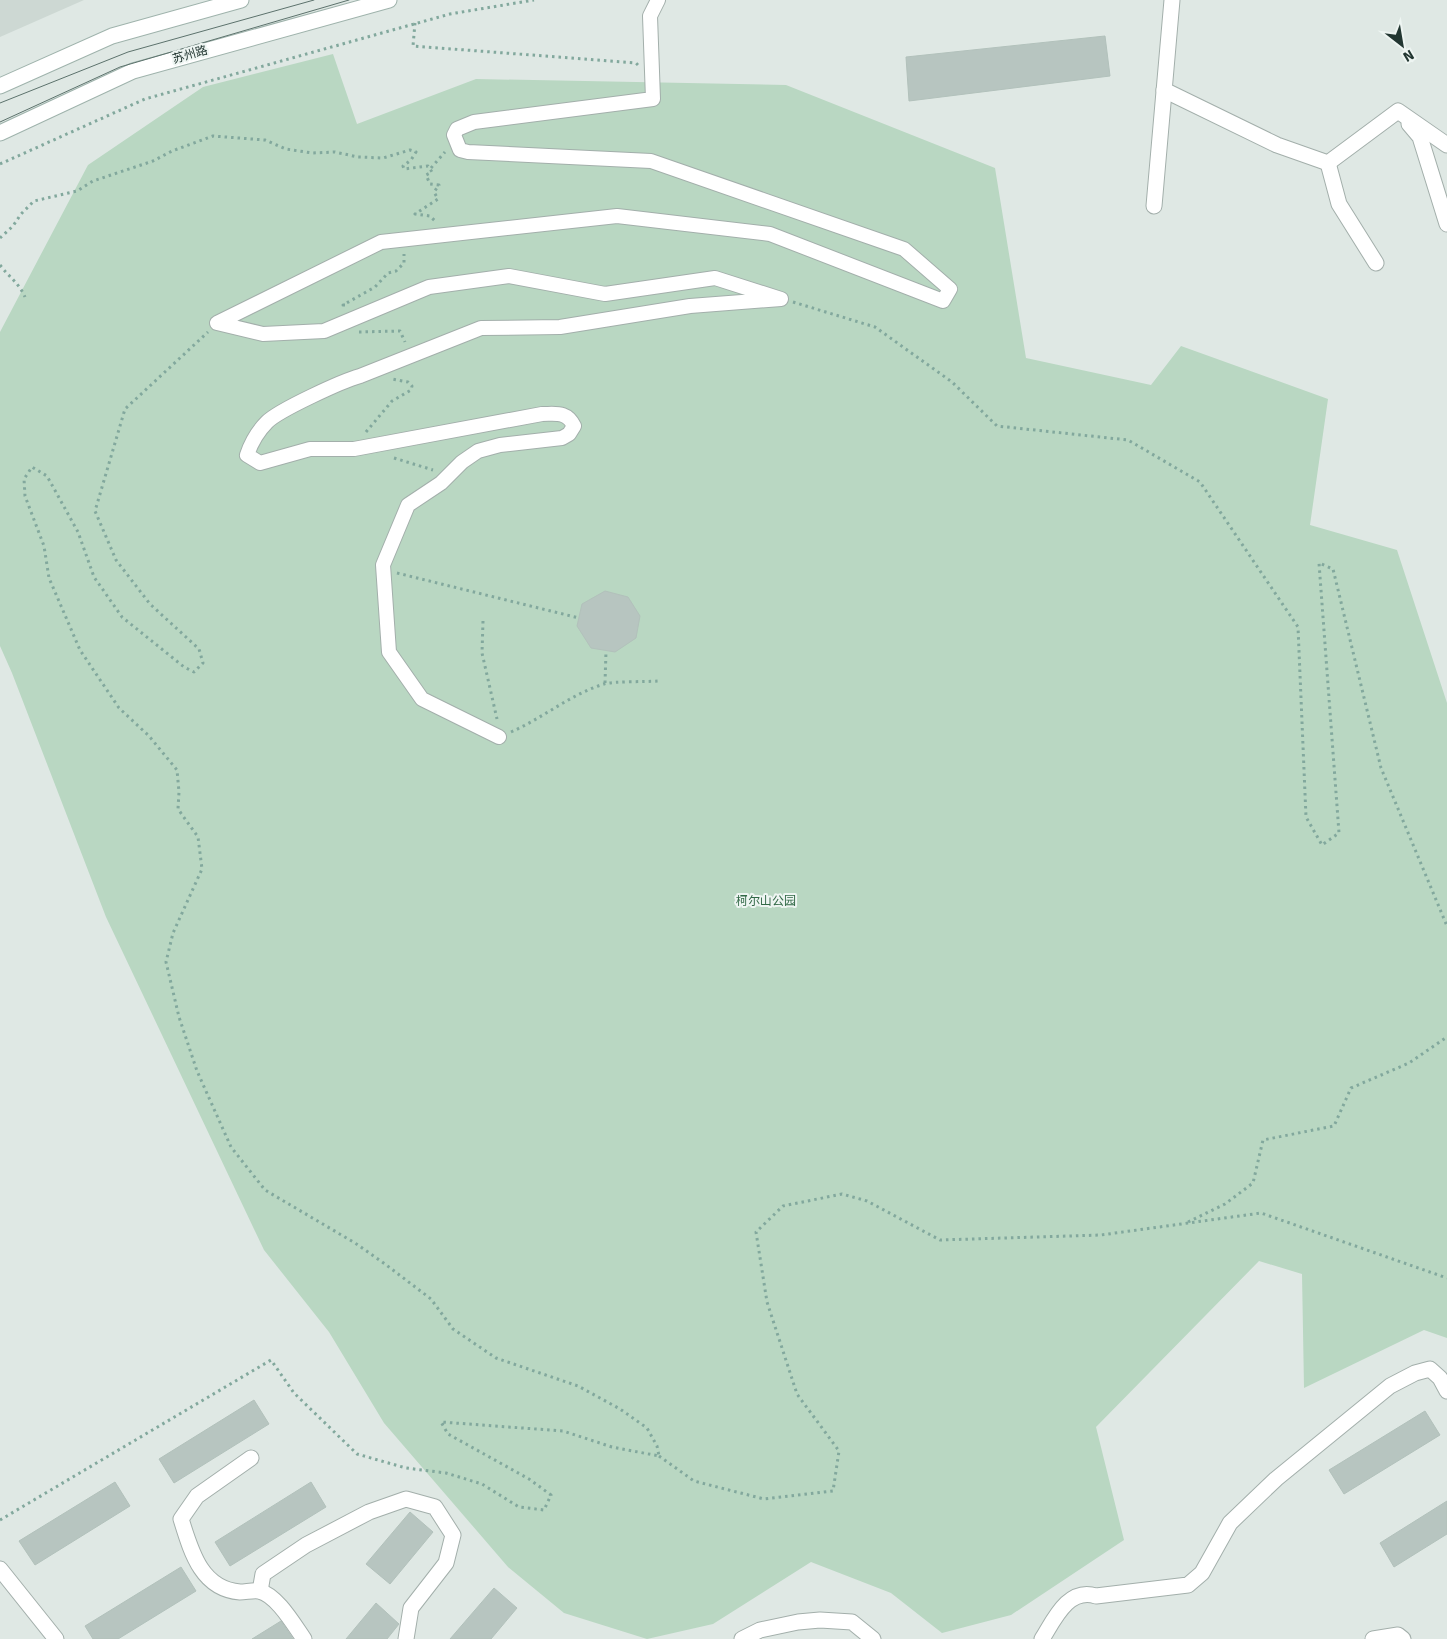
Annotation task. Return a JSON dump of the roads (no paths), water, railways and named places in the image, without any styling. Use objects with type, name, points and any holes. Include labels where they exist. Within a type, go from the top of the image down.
[{"type":"street","points":[[0,86],[112,36],[241,0]]},
{"type":"street","name":"苏州路","points":[[0,133],[132,71],[389,0]]},
{"type":"street","points":[[499,737],[422,699],[389,652],[383,565],[408,504],[441,483],[462,462],[478,451],[500,444],[562,438],[569,434],[574,426],[571,419],[563,414],[542,414],[354,449],[310,449],[260,463],[247,455],[251,442],[268,421],[345,380],[481,328],[560,327],[690,306],[781,299],[715,278],[605,294],[509,276],[429,287],[324,331],[263,334],[217,323],[381,242],[617,216],[770,234],[943,301],[950,289],[904,249],[651,161],[468,152],[460,150],[454,135],[458,129],[474,122],[653,99],[650,16],[658,0]]},
{"type":"street","points":[[1154,206],[1172,0]]},
{"type":"street","points":[[1164,90],[1277,146],[1328,163]]},
{"type":"street","points":[[1328,163],[1398,111]]},
{"type":"street","points":[[1398,111],[1447,145]]},
{"type":"street","points":[[1398,111],[1420,137],[1447,224]]},
{"type":"street","points":[[1328,163],[1339,204],[1376,263]]},
{"type":"street","points":[[1042,1639],[1062,1606],[1073,1598],[1089,1593],[1096,1596],[1188,1585],[1202,1573],[1230,1523],[1295,1462],[1390,1386],[1430,1369],[1440,1378],[1447,1391]]},
{"type":"street","points":[[250,1458],[196,1496],[181,1519],[193,1555],[212,1584],[239,1592],[260,1591],[281,1606],[304,1639]]},
{"type":"street","points":[[260,1591],[263,1574],[306,1545],[369,1512],[406,1499],[436,1507],[453,1535],[446,1563],[412,1608],[406,1639]]},
{"type":"street","points":[[0,1570],[56,1639]]},
{"type":"street","points":[[742,1639],[760,1630],[798,1622],[820,1620],[852,1622],[873,1639]]},
{"type":"street","points":[[1373,1639],[1398,1635],[1403,1639]]},
{"type":"tram line","points":[[0,103],[128,52],[314,0]]},
{"type":"tram line","points":[[0,122],[120,67],[349,0]]},
{"type":"park label","name":"柯尔山公园","points":[[766,901]]}]
